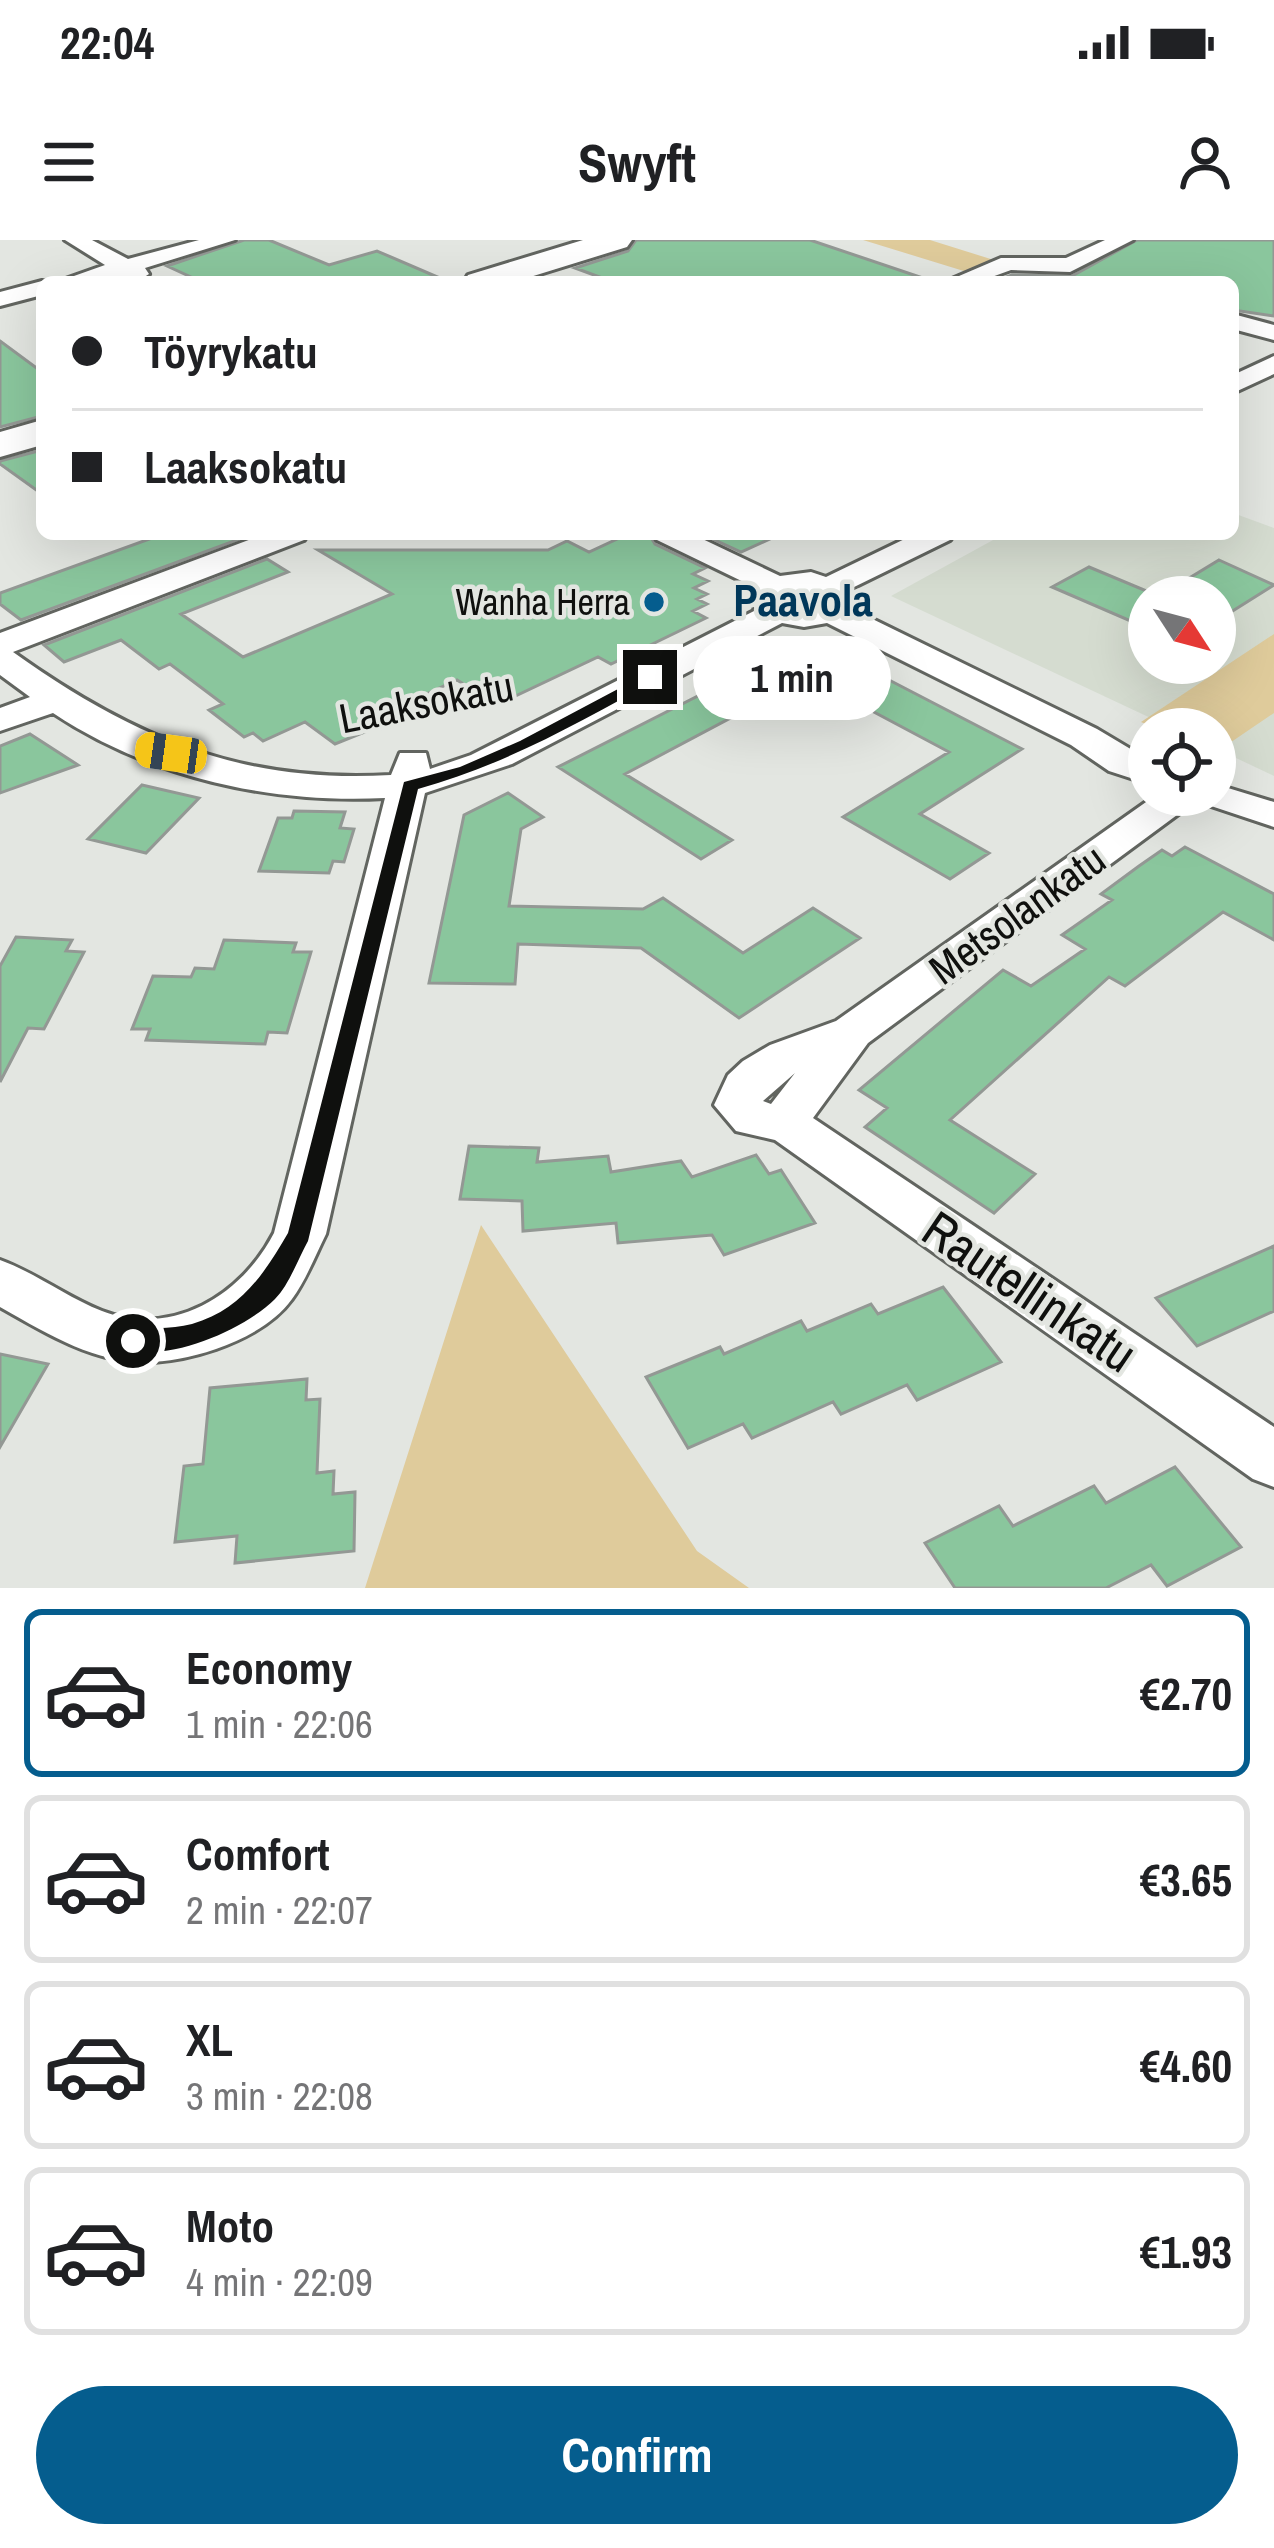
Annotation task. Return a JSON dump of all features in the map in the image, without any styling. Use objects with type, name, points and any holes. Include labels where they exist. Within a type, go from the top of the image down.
[{"type":"main road","points":[[499,276],[616,240]]},
{"type":"main road","points":[[536,276],[649,240]]},
{"type":"main road","points":[[0,429],[36,418]]},
{"type":"main road","points":[[0,445],[36,434]]},
{"type":"street","points":[[76,240],[142,276]]},
{"type":"street","points":[[93,276],[224,240]]},
{"type":"street","points":[[973,276],[1009,262],[1070,265],[1122,240]]},
{"type":"street","points":[[1070,265],[1088,276]]},
{"type":"street","points":[[0,298],[36,290]]},
{"type":"street","points":[[1239,323],[1274,333]]},
{"type":"street","points":[[1239,382],[1274,364]]},
{"type":"street","points":[[0,645],[277,540]]},
{"type":"street","points":[[678,540],[777,599],[812,582],[830,600],[1128,765]]},
{"type":"street","points":[[830,600],[929,540]]},
{"type":"street","name":"Laaksokatu","points":[[0,659],[54,700],[186,766],[255,781],[353,789],[412,772],[466,770],[526,745],[777,599]]},
{"type":"street","points":[[0,720],[54,700]]},
{"type":"street","points":[[1084,737],[1128,753]]},
{"type":"street","points":[[0,1282],[98,1334],[133,1341],[193,1334],[230,1318],[268,1290],[300,1234],[412,772]]},
{"type":"street","points":[[1236,803],[1274,815]]},
{"type":"street","name":"Metsolankatu","points":[[785,1121],[767,1124],[748,1117],[738,1105],[745,1087],[786,1058],[852,1032],[1152,816]]},
{"type":"street","name":"Rautellinkatu","points":[[785,1121],[832,1158],[1215,1416],[1274,1462]]},
{"type":"shaded area","points":[[863,240],[930,240],[997,261],[967,272]]},
{"type":"shaded area","points":[[1239,515],[1274,528],[1274,776],[1236,758],[1236,708],[1129,708],[891,596],[993,540],[1239,540]]},
{"type":"shaded area","points":[[1274,634],[1274,713],[1236,739],[1236,708],[1162,708],[1198,684],[1236,684],[1236,659]]},
{"type":"shaded area","points":[[481,1225],[697,1551],[749,1588],[365,1588]]},
{"type":"building","points":[[244,240],[269,240],[329,265],[377,251],[435,276],[189,276],[167,266]]},
{"type":"building","points":[[636,240],[810,240],[917,276],[597,276],[575,268],[628,251]]},
{"type":"building","points":[[1137,240],[1274,240],[1274,316],[1239,311],[1239,276],[1072,276]]},
{"type":"building","points":[[0,341],[36,368],[36,418],[0,427]]},
{"type":"building","points":[[36,452],[36,490],[0,464]]},
{"type":"building","points":[[146,540],[237,540],[21,620],[0,604],[0,593]]},
{"type":"building","points":[[615,540],[653,540],[705,568],[693,574],[708,581],[694,588],[707,594],[697,599],[707,604],[693,611],[706,618],[611,664],[598,657],[509,699],[499,692],[486,698],[457,680],[396,708],[407,715],[335,744],[305,722],[263,741],[253,733],[244,737],[209,710],[223,704],[170,664],[159,669],[121,640],[64,662],[44,645],[267,559],[288,572],[181,614],[243,657],[392,594],[318,550],[548,550],[567,541],[589,552]]},
{"type":"building","points":[[715,540],[768,540],[741,552]]},
{"type":"building","points":[[1219,560],[1274,585],[1236,609],[1236,576],[1193,576]]},
{"type":"building","points":[[1089,567],[1128,583],[1128,620],[1052,587]]},
{"type":"building","points":[[810,639],[1022,749],[920,814],[989,853],[950,879],[843,817],[949,752],[808,677],[625,774],[732,840],[701,859],[558,767]]},
{"type":"building","points":[[30,734],[78,765],[0,793],[0,746]]},
{"type":"building","points":[[142,785],[199,798],[146,853],[88,839]]},
{"type":"building","points":[[508,793],[543,817],[521,829],[509,906],[643,909],[663,898],[743,953],[813,908],[860,938],[739,1018],[641,948],[518,944],[515,984],[429,983],[464,815]]},
{"type":"building","points":[[294,811],[345,812],[340,828],[354,829],[344,862],[333,861],[329,873],[259,871],[278,818],[292,818]]},
{"type":"building","points":[[1185,847],[1274,894],[1274,940],[1223,912],[1125,986],[1109,977],[950,1120],[1035,1174],[994,1213],[865,1127],[887,1108],[859,1090],[1003,970],[1031,986],[1085,949],[1062,935],[1112,900],[1101,894],[1162,850],[1172,856]]},
{"type":"building","points":[[16,937],[72,940],[66,951],[84,952],[44,1029],[28,1028],[0,1082],[0,966]]},
{"type":"building","points":[[224,940],[296,943],[293,952],[311,952],[287,1033],[268,1032],[265,1044],[146,1040],[150,1029],[132,1029],[153,976],[191,977],[195,968],[214,969]]},
{"type":"building","points":[[469,1146],[539,1148],[537,1162],[608,1156],[611,1172],[681,1161],[692,1177],[756,1155],[769,1174],[781,1170],[815,1223],[724,1255],[712,1235],[618,1243],[616,1223],[523,1231],[522,1201],[460,1199]]},
{"type":"building","points":[[1274,1246],[1274,1311],[1197,1346],[1156,1298]]},
{"type":"building","points":[[943,1287],[1001,1362],[917,1400],[907,1385],[841,1414],[833,1402],[752,1438],[743,1424],[688,1448],[646,1377],[720,1347],[724,1354],[801,1321],[807,1331],[871,1304],[878,1314]]},
{"type":"building","points":[[0,1354],[48,1364],[0,1447]]},
{"type":"building","points":[[307,1379],[306,1400],[320,1399],[317,1473],[334,1471],[333,1494],[355,1492],[354,1551],[235,1563],[237,1536],[175,1542],[184,1466],[203,1464],[210,1388]]},
{"type":"building","points":[[1175,1467],[1241,1547],[1167,1586],[1151,1565],[1106,1588],[955,1588],[925,1543],[999,1506],[1013,1526],[1094,1486],[1106,1503]]},
{"type":"place","name":"Wanha Herra","points":[[654,602]]},
{"type":"district","name":"Paavola","points":[[803,599]]},
{"type":"route","points":[[133,1341],[193,1334],[230,1318],[268,1290],[300,1234],[410,785],[466,770],[526,745],[650,677]]}]
